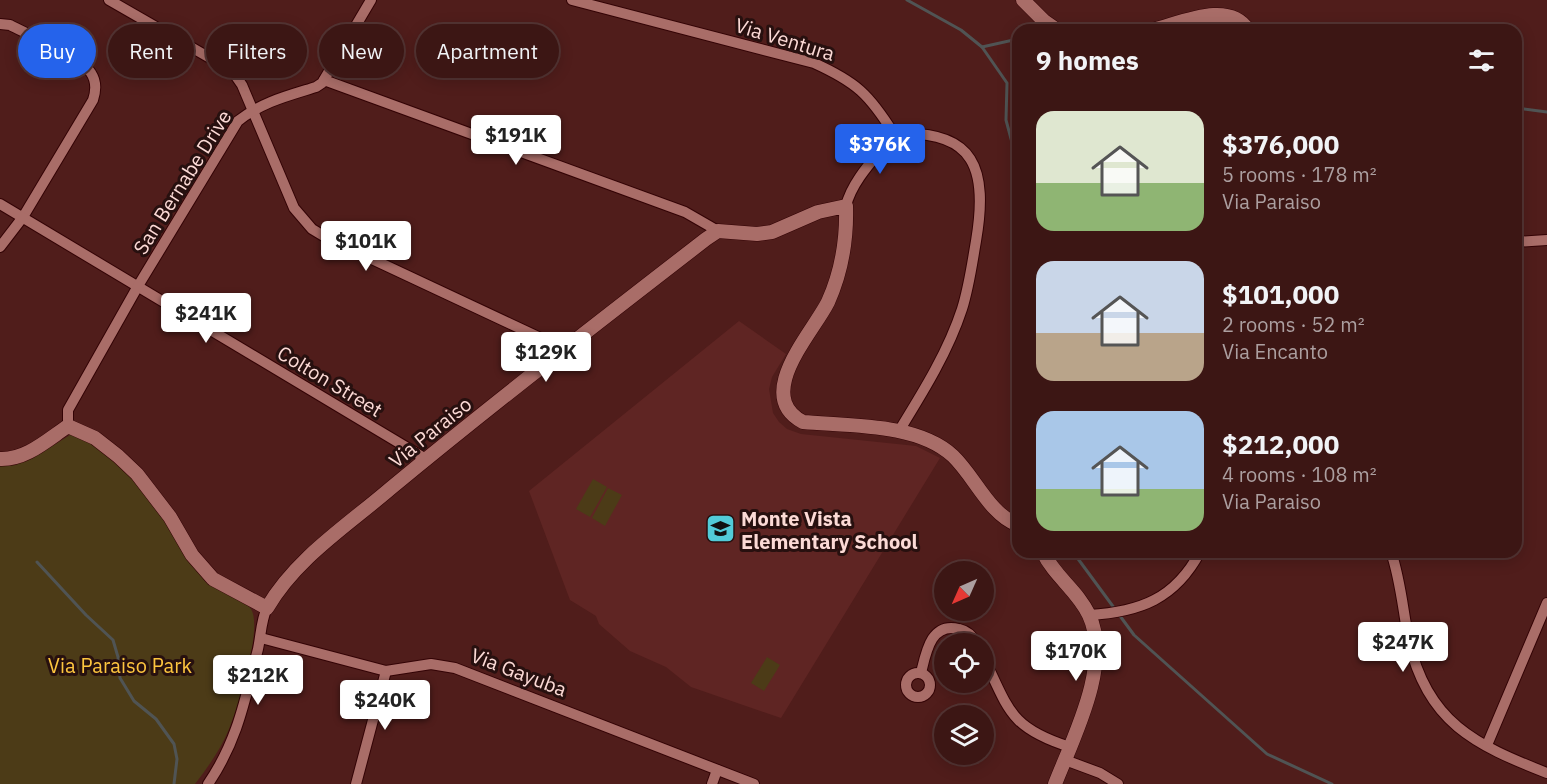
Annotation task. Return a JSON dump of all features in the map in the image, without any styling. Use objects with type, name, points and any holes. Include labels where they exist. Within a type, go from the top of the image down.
[{"type":"street","points":[[109,0],[231,72],[242,85],[294,208],[312,228],[327,238],[564,349]]},
{"type":"street","points":[[371,0],[324,80],[685,212],[718,231],[757,234],[772,232],[818,212],[846,206]]},
{"type":"street","name":"Via Ventura","points":[[572,0],[814,63],[847,79],[861,89],[877,107],[894,134]]},
{"type":"street","points":[[1023,0],[1048,24]]},
{"type":"street","points":[[1175,24],[1226,14],[1244,24]]},
{"type":"street","points":[[0,24],[10,25],[82,64],[93,75],[96,91],[93,100],[23,217],[0,247]]},
{"type":"street","name":"San Bernabe Drive","points":[[68,426],[68,410],[138,286],[238,121],[252,110],[287,94],[316,87],[324,80]]},
{"type":"street","points":[[899,431],[937,368],[962,309],[969,280],[981,198],[980,183],[968,154],[957,146],[929,135],[894,134],[859,179],[848,198],[842,262],[828,302],[788,369],[783,383],[785,405],[803,422],[899,431],[930,441],[953,456],[1012,522]]},
{"type":"street","name":"Colton Street","points":[[0,204],[426,459]]},
{"type":"street","name":"Via Paraiso","points":[[208,784],[223,761],[237,730],[261,638],[263,615],[285,580],[426,459],[718,231]]},
{"type":"street","points":[[1522,242],[1547,240]]},
{"type":"street","points":[[0,459],[34,450],[68,426],[95,438],[137,474],[170,517],[192,555],[213,579],[267,608]]},
{"type":"street","points":[[1047,558],[1089,615],[1096,642],[1094,674],[1082,716],[1055,784]]},
{"type":"street","points":[[1089,615],[1118,614],[1158,599],[1183,579],[1196,558]]},
{"type":"street","points":[[1393,558],[1401,589],[1412,654],[1432,701],[1463,732],[1547,772]]},
{"type":"street","points":[[1487,745],[1547,603]]},
{"type":"street","points":[[938,633],[949,627],[968,633]]},
{"type":"street","points":[[921,673],[934,636]]},
{"type":"street","name":"Via Gayuba","points":[[261,638],[386,671],[431,664],[455,668],[754,784]]},
{"type":"street","points":[[356,784],[386,671]]},
{"type":"street","points":[[994,677],[1016,719],[1033,733],[1118,784]]},
{"type":"street","points":[[712,784],[717,770]]},
{"type":"shaded area","name":"Monte Vista Elementary School","points":[[739,321],[786,354],[772,377],[769,389],[773,413],[787,429],[801,434],[916,446],[940,458],[781,718],[691,687],[666,667],[630,651],[599,624],[596,616],[570,600],[529,491]]},
{"type":"green space","name":"Via Paraiso Park","points":[[70,435],[105,451],[135,481],[170,524],[204,580],[251,609],[254,619],[252,650],[238,704],[222,744],[195,784],[0,784],[0,465],[23,462]]},
{"type":"green space","points":[[593,479],[607,487],[590,517],[576,509]]},
{"type":"green space","points":[[608,488],[622,495],[605,526],[592,518]]},
{"type":"green space","points":[[767,657],[780,665],[764,691],[751,683]]},
{"type":"waterway","points":[[907,0],[961,30],[982,47],[1007,83],[1006,120],[1012,142]]},
{"type":"waterway","points":[[982,47],[1012,40]]},
{"type":"waterway","points":[[1522,109],[1547,112]]},
{"type":"waterway","points":[[1077,558],[1134,635],[1267,754],[1332,784]]},
{"type":"waterway","points":[[37,562],[86,615],[113,640],[118,657],[120,678],[134,701],[156,719],[174,744],[177,759],[174,784]]},
{"type":"place","name":"Monte Vista Elementary School","points":[[720,529]]}]
